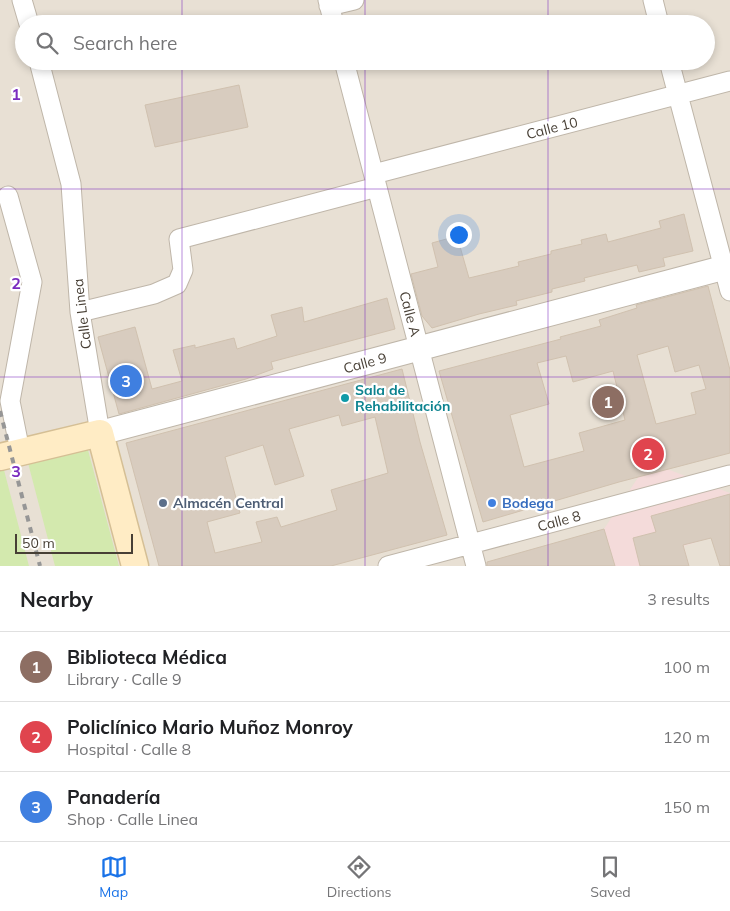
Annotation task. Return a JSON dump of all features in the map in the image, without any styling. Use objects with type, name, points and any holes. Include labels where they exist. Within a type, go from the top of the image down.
[{"type":"main road","name":"Calle 9","points":[[8,453],[100,433]]},
{"type":"main road","name":"Calle Linea","points":[[100,433],[135,566]]},
{"type":"street","points":[[22,0],[26,15]]},
{"type":"street","points":[[330,10],[354,0]]},
{"type":"street","points":[[653,0],[657,15]]},
{"type":"street","name":"Calle Linea","points":[[40,70],[71,184],[80,312],[100,433]]},
{"type":"street","name":"Calle A","points":[[346,70],[476,566]]},
{"type":"street","points":[[671,70],[727,266],[730,291]]},
{"type":"street","name":"Calle 10","points":[[80,312],[154,294],[177,284],[182,270],[179,239],[375,180],[730,82]]},
{"type":"street","points":[[8,196],[32,282],[10,401],[8,453]]},
{"type":"street","name":"Calle 9","points":[[100,433],[727,266]]},
{"type":"street","name":"Calle 8","points":[[388,566],[730,476]]},
{"type":"shaded area","points":[[0,0],[730,0],[730,566],[0,566]]},
{"type":"shaded area","points":[[625,312],[667,469],[730,493],[730,532],[684,546],[689,566],[615,566],[604,529],[639,476],[599,320]]},
{"type":"green space","points":[[88,450],[119,566],[55,566],[28,463]]},
{"type":"green space","points":[[4,470],[29,566],[0,566],[0,471]]},
{"type":"building","points":[[239,85],[248,127],[155,147],[145,105]]},
{"type":"building","points":[[684,214],[693,251],[663,258],[665,266],[639,272],[637,265],[584,278],[585,281],[552,289],[552,292],[516,301],[517,305],[432,328],[422,316],[411,274],[438,267],[432,243],[457,236],[469,278],[519,266],[518,262],[551,254],[551,251],[582,244],[581,240],[606,234],[608,242],[661,228],[659,221]]},
{"type":"building","points":[[708,286],[730,370],[730,453],[619,482],[483,522],[439,371],[561,339],[560,337],[601,326],[599,320],[637,308],[636,305]],"holes":[[[668,346],[675,372],[699,365],[706,389],[691,393],[696,414],[656,424],[637,355]],[[566,356],[573,382],[613,371],[625,420],[579,433],[584,451],[524,467],[510,415],[549,404],[537,363]]]},
{"type":"building","points":[[387,298],[395,329],[271,362],[273,369],[246,379],[119,414],[98,337],[135,327],[152,389],[182,381],[173,350],[195,345],[195,348],[234,338],[237,349],[277,336],[271,315],[302,307],[304,322]]},
{"type":"building","points":[[402,369],[420,442],[447,535],[331,566],[159,566],[126,443]],"holes":[[[339,415],[342,426],[375,417],[388,473],[331,490],[337,510],[281,527],[277,517],[256,522],[262,542],[215,553],[207,522],[240,513],[225,457],[263,445],[275,485],[304,476],[289,429]]]},
{"type":"building","points":[[730,494],[730,566],[720,566],[711,538],[683,545],[689,566],[640,566],[633,538],[656,532],[651,516]]},
{"type":"building","points":[[604,529],[615,566],[487,566],[487,562]]},
{"type":"railway","points":[[0,411],[40,566]]},
{"type":"place","name":"Panadería","points":[[126,381]]},
{"type":"place","name":"Sala de Rehabilitación","points":[[345,398]]},
{"type":"place","name":"Biblioteca Médica","points":[[608,402]]},
{"type":"place","name":"Policlínico Mario Muñoz Monroy","points":[[648,454]]},
{"type":"place","name":"Almacén Central","points":[[163,503]]},
{"type":"place","name":"Bodega","points":[[492,503]]}]
